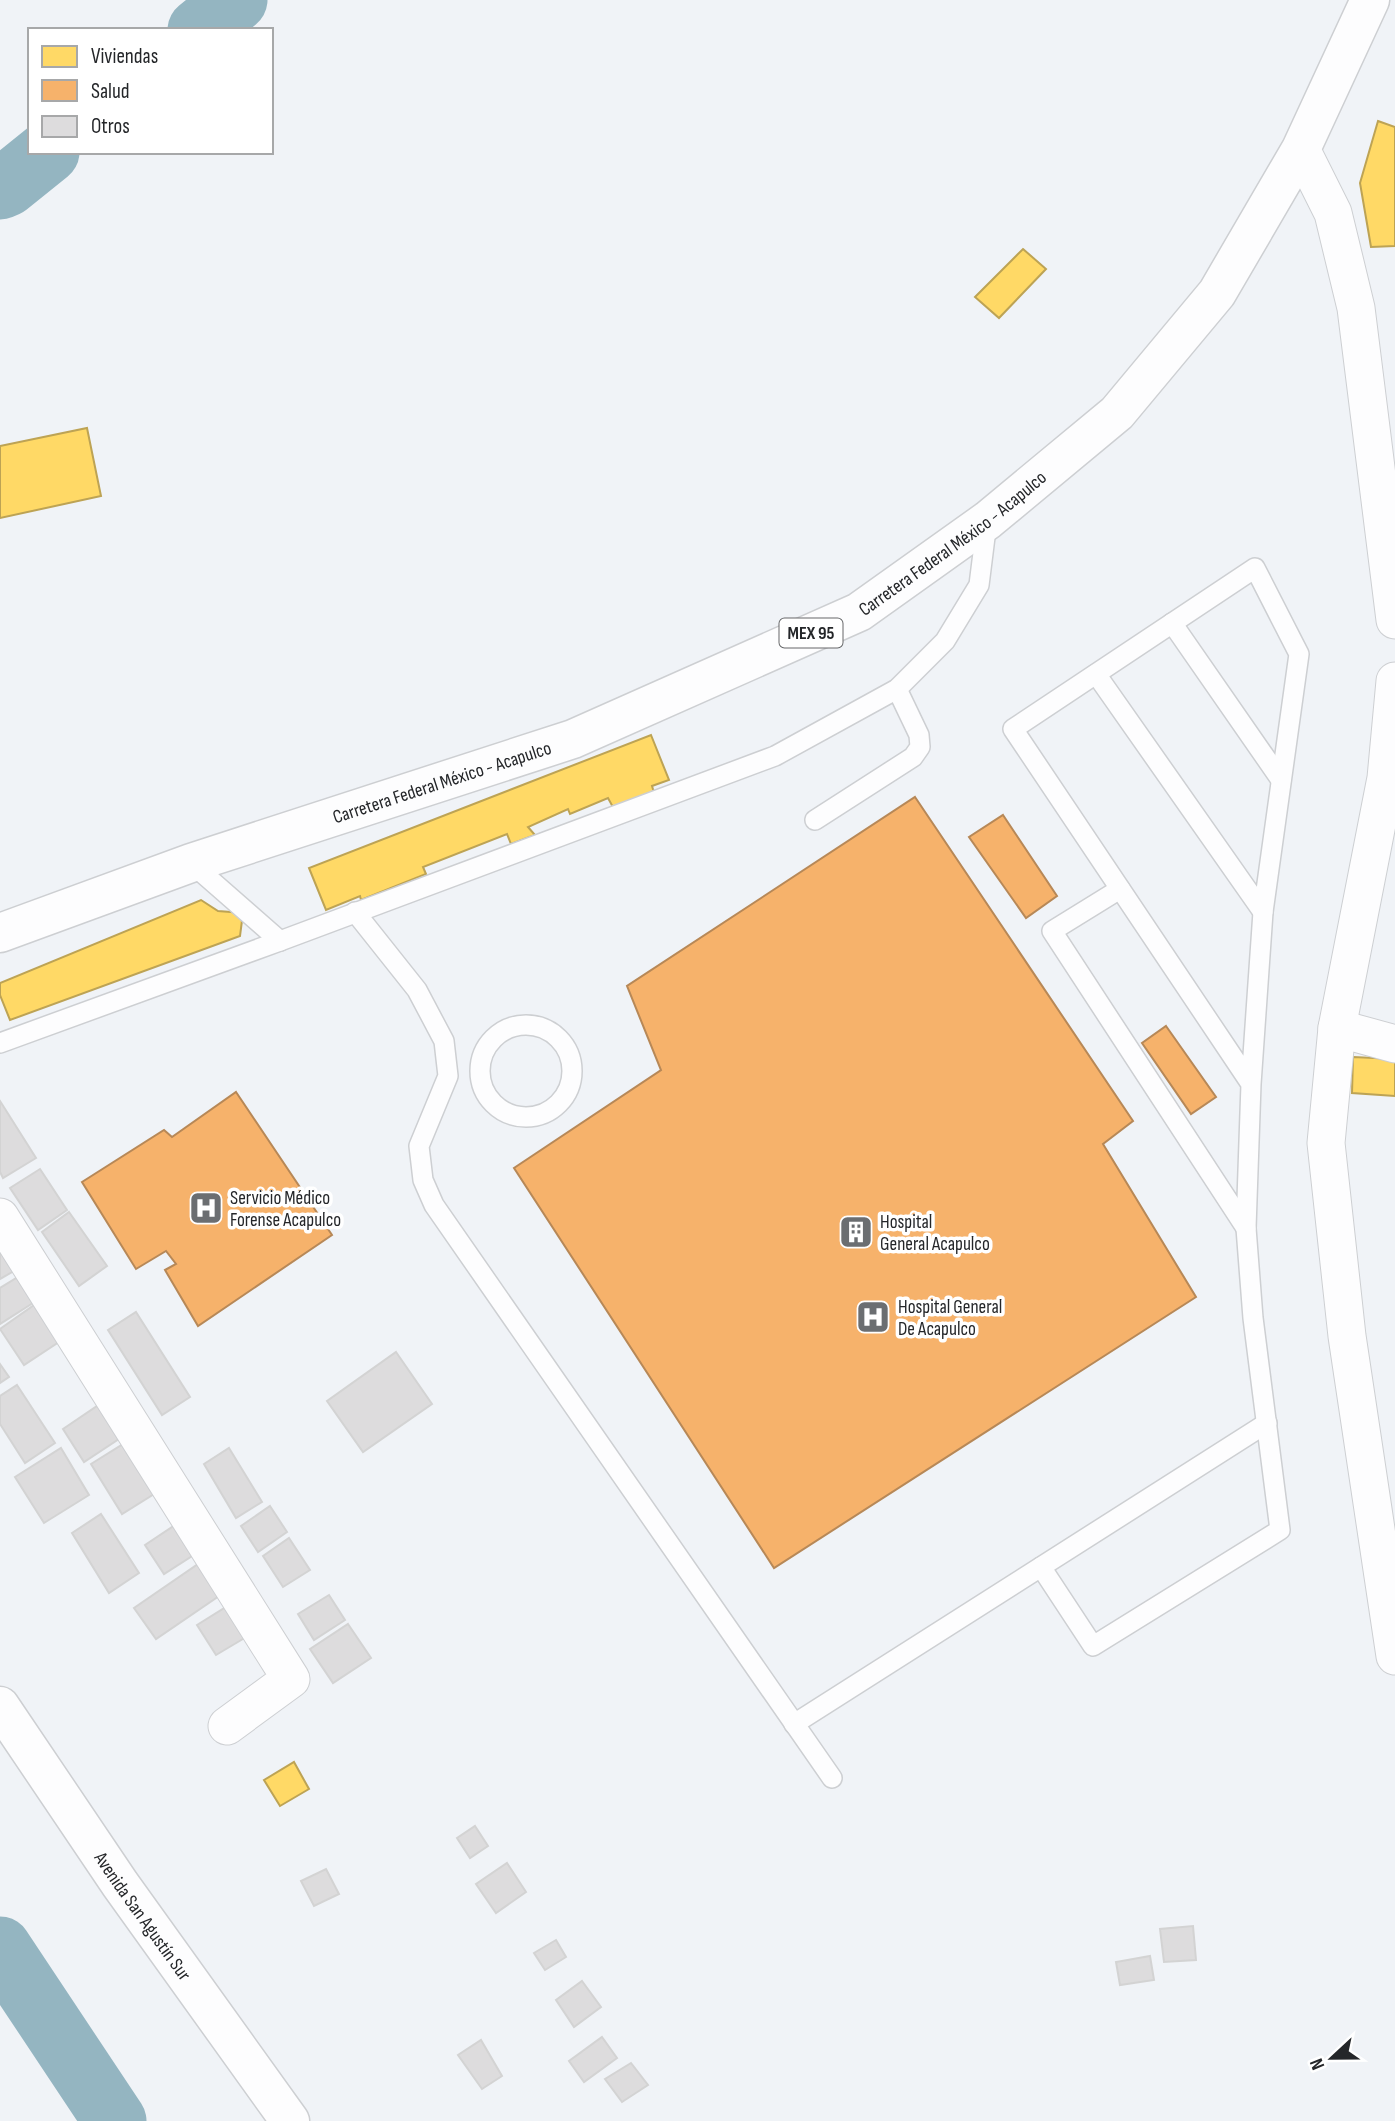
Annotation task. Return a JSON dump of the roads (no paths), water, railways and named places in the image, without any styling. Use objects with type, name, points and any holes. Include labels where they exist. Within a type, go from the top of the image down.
[{"type":"main road","name":"Carretera Federal México - Acapulco","points":[[0,933],[191,863],[573,739],[859,612],[988,520],[1117,413],[1217,293],[1301,149],[1370,0]]},
{"type":"main road","name":"Avenida San Agustín Sur","points":[[0,1706],[120,1884],[290,2121]]},
{"type":"street","points":[[1301,149],[1333,213],[1356,308],[1395,620]]},
{"type":"street","points":[[1395,681],[1386,778],[1338,1028],[1326,1143],[1347,1336],[1395,1656]]},
{"type":"street","points":[[1338,1028],[1395,1044]]},
{"type":"street","points":[[0,1217],[292,1679],[227,1726]]},
{"type":"lane","points":[[0,1043],[775,756],[897,689],[946,641],[979,585],[988,520]]},
{"type":"lane","points":[[1041,1567],[1093,1646],[1280,1530],[1253,1318],[1246,1228],[1251,1084],[1263,912],[1299,654],[1255,568],[1013,729],[1251,1084]]},
{"type":"lane","points":[[1172,623],[1281,780]]},
{"type":"lane","points":[[1096,674],[1263,912]]},
{"type":"lane","points":[[816,820],[912,757],[920,747],[919,735],[897,689]]},
{"type":"lane","points":[[191,863],[281,941]]},
{"type":"lane","points":[[1120,889],[1052,931],[1246,1228]]},
{"type":"lane","points":[[355,912],[417,990],[444,1041],[448,1076],[419,1146],[423,1180],[434,1205],[832,1778]]},
{"type":"lane","points":[[522,1025],[537,1026],[552,1032],[563,1043],[571,1058],[573,1073],[570,1088],[562,1102],[550,1112],[534,1118],[504,1112],[492,1102],[483,1089],[480,1073],[484,1051],[490,1042],[506,1029],[522,1025]]},
{"type":"lane","points":[[448,1076],[480,1073]]},
{"type":"lane","points":[[794,1724],[1267,1423]]},
{"type":"waterway","points":[[201,28],[236,0]]},
{"type":"waterway","points":[[0,188],[46,154]]},
{"type":"waterway","points":[[0,1948],[115,2121]]},
{"type":"place","name":"Servicio Médico Forense Acapulco","points":[[206,1208]]},
{"type":"place","name":"Hospital General Acapulco","points":[[856,1232]]},
{"type":"place","name":"Hospital General De Acapulco","points":[[873,1317]]}]
